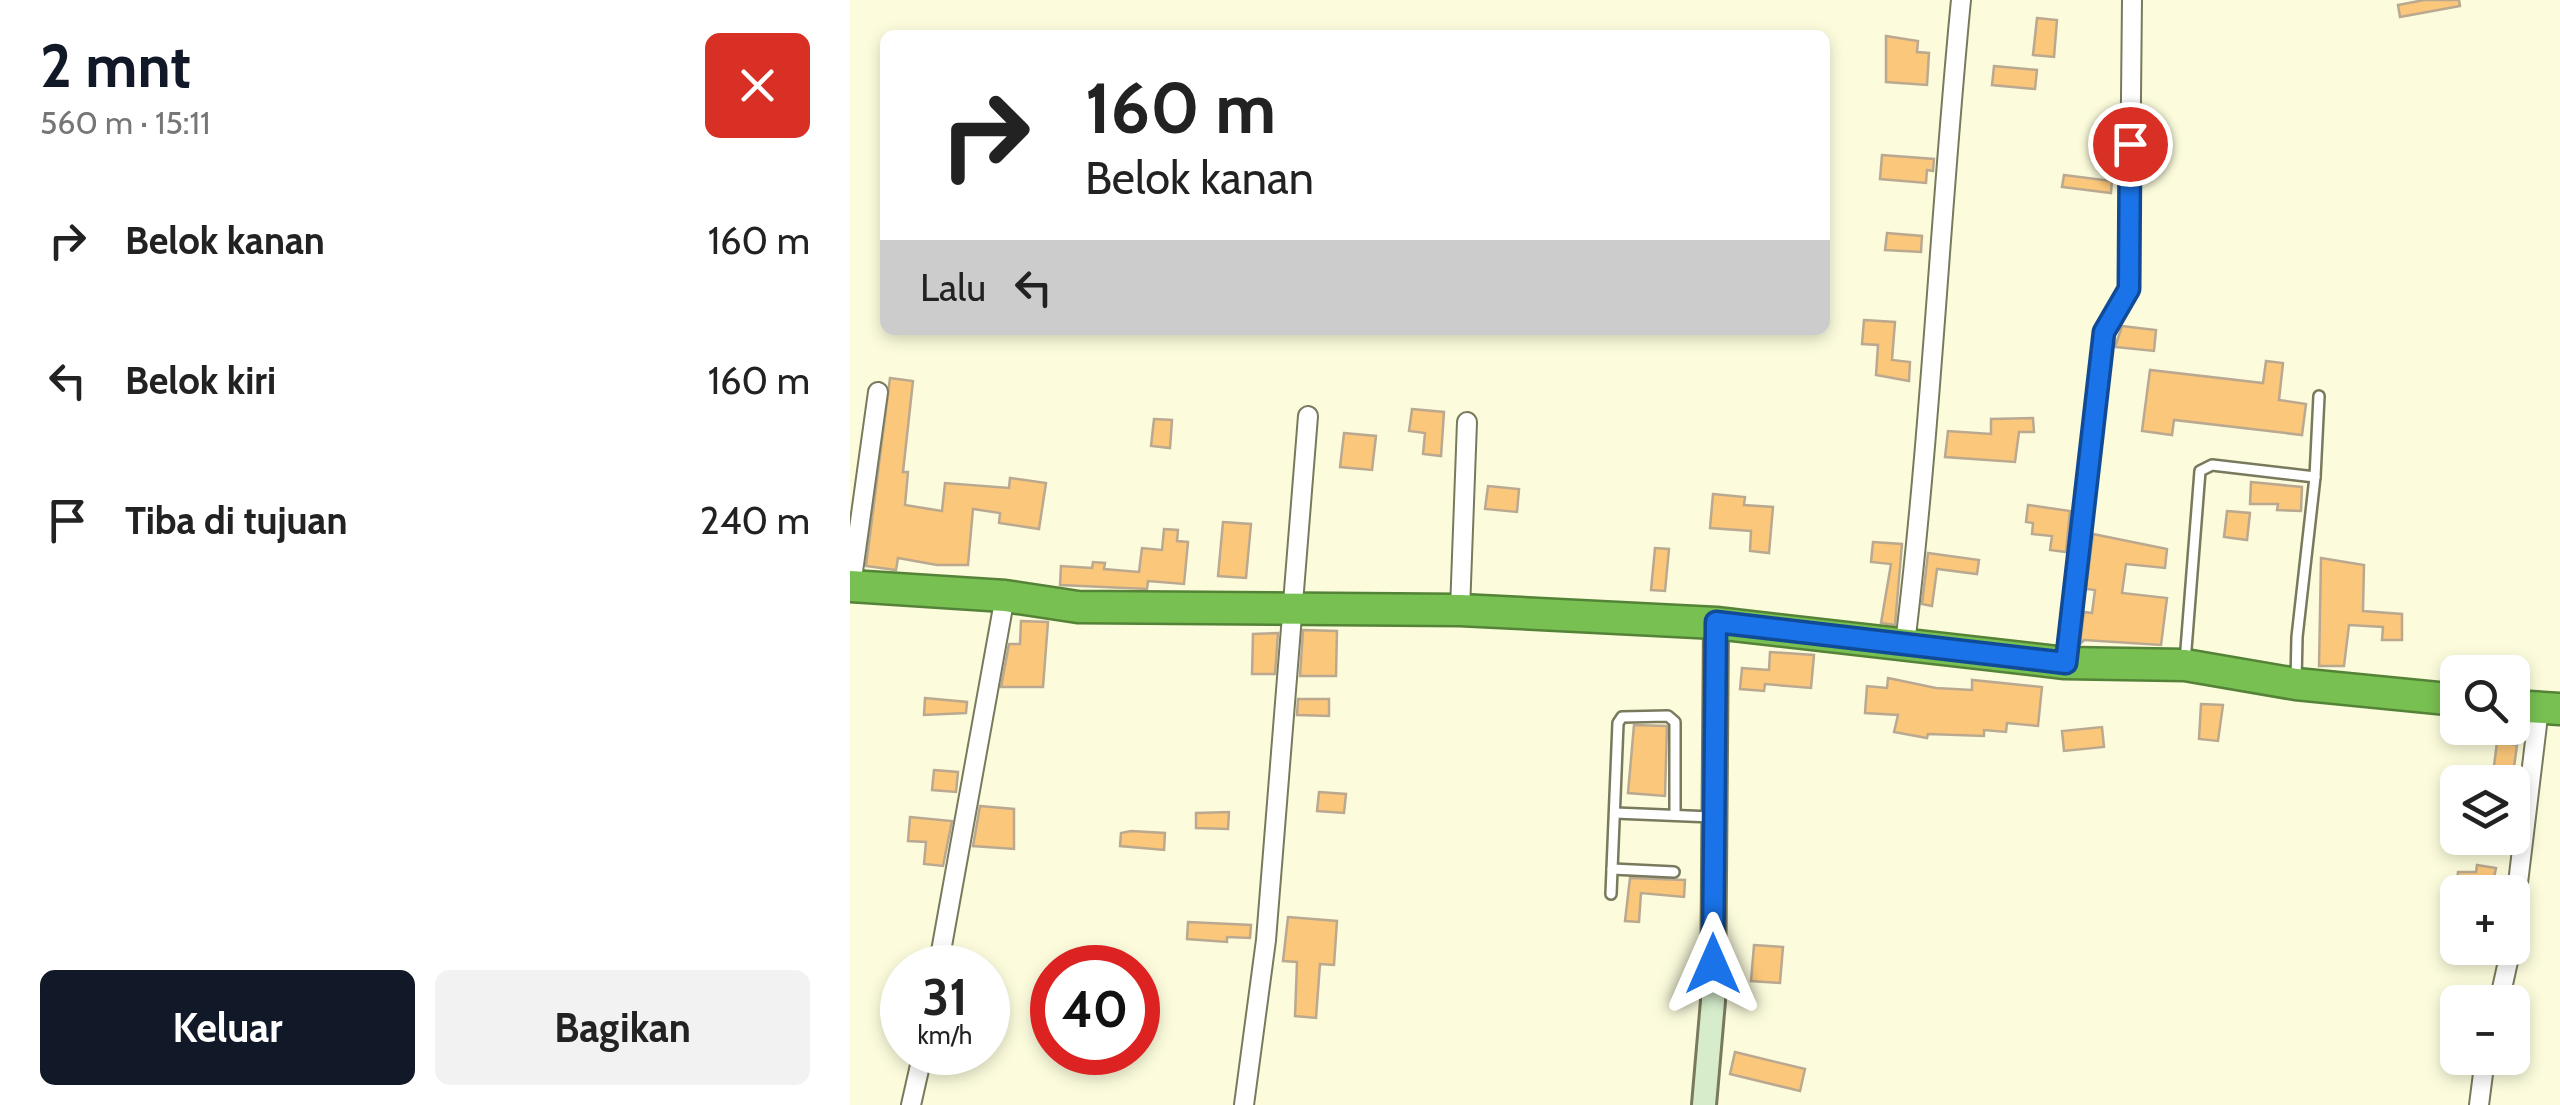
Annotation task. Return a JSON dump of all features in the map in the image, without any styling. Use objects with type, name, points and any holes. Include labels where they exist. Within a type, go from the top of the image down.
[{"type":"highway","points":[[850,586],[1005,596],[1078,607],[1460,610],[1716,622],[2066,663],[2185,665],[2296,684],[2440,698]]},
{"type":"street","points":[[1904,644],[1923,494],[1949,104],[1961,0]]},
{"type":"street","points":[[2066,663],[2104,332],[2129,289],[2132,0]]},
{"type":"street","points":[[850,586],[878,392]]},
{"type":"street","points":[[1244,1105],[1266,940],[1308,416]]},
{"type":"street","points":[[1460,610],[1466,422]]},
{"type":"street","points":[[942,945],[1005,596]]},
{"type":"street","points":[[1704,1105],[1713,1001],[1716,622]]},
{"type":"street","points":[[2518,875],[2537,708]]},
{"type":"street","points":[[912,1105],[918,1075]]},
{"type":"street","points":[[2479,1105],[2483,1075]]},
{"type":"lane","points":[[2296,684],[2320,396]]},
{"type":"lane","points":[[2185,665],[2198,478],[2203,467],[2212,464],[2315,477]]},
{"type":"lane","points":[[1611,894],[1619,720],[1629,715],[1668,716],[1676,722],[1674,814]]},
{"type":"lane","points":[[1616,813],[1712,817]]},
{"type":"lane","points":[[1612,870],[1674,872]]},
{"type":"building","points":[[2459,0],[2460,6],[2400,17],[2398,5]]},
{"type":"building","points":[[2037,18],[2057,20],[2054,57],[2033,55]]},
{"type":"building","points":[[1886,36],[1918,41],[1917,52],[1929,53],[1927,85],[1886,82]]},
{"type":"building","points":[[1994,66],[2037,70],[2035,89],[1992,85]]},
{"type":"building","points":[[1882,155],[1934,159],[1933,171],[1927,170],[1926,183],[1880,179]]},
{"type":"building","points":[[2064,175],[2112,181],[2111,193],[2062,187]]},
{"type":"building","points":[[1887,233],[1922,236],[1921,252],[1885,250]]},
{"type":"building","points":[[1864,320],[1895,322],[1892,360],[1910,362],[1909,381],[1876,375],[1878,345],[1862,344]]},
{"type":"building","points":[[2122,326],[2156,330],[2154,351],[2115,347]]},
{"type":"building","points":[[2266,361],[2283,363],[2279,400],[2306,404],[2302,435],[2174,420],[2172,435],[2142,431],[2150,370],[2263,383]]},
{"type":"building","points":[[890,378],[913,381],[903,472],[908,472],[905,505],[942,511],[945,483],[1009,488],[1010,478],[1046,483],[1039,529],[999,523],[1000,513],[973,509],[968,565],[937,565],[898,558],[896,570],[866,566]]},
{"type":"building","points":[[1412,409],[1444,412],[1441,456],[1423,454],[1425,433],[1409,431]]},
{"type":"building","points":[[2033,418],[2034,432],[2019,432],[2015,462],[1945,457],[1948,431],[1991,434],[1991,419]]},
{"type":"building","points":[[1154,419],[1172,420],[1170,448],[1151,446]]},
{"type":"building","points":[[1344,433],[1376,436],[1372,470],[1340,467]]},
{"type":"building","points":[[2251,482],[2302,487],[2301,511],[2277,510],[2278,504],[2250,504]]},
{"type":"building","points":[[1488,486],[1519,489],[1517,512],[1485,509]]},
{"type":"building","points":[[1713,494],[1745,497],[1744,505],[1773,507],[1769,553],[1750,551],[1751,531],[1710,528]]},
{"type":"building","points":[[2028,505],[2070,511],[2066,552],[2050,550],[2052,536],[2032,534],[2033,523],[2026,522]]},
{"type":"building","points":[[2227,511],[2250,513],[2247,540],[2224,537]]},
{"type":"building","points":[[1223,522],[1251,524],[1246,578],[1218,576]]},
{"type":"building","points":[[1164,529],[1178,530],[1177,541],[1188,542],[1184,584],[1148,581],[1147,589],[1060,585],[1061,566],[1092,568],[1093,562],[1105,563],[1104,569],[1139,572],[1142,548],[1162,550]]},
{"type":"building","points":[[2093,534],[2167,549],[2165,568],[2126,564],[2122,593],[2167,598],[2161,645],[2084,640],[2080,644],[2084,612],[2092,613],[2095,590],[2086,589]]},
{"type":"building","points":[[1873,542],[1902,544],[1895,625],[1881,623],[1891,564],[1871,562]]},
{"type":"building","points":[[1655,548],[1669,549],[1665,591],[1651,590]]},
{"type":"building","points":[[1928,553],[1979,560],[1977,574],[1937,569],[1932,606],[1922,604]]},
{"type":"building","points":[[2321,558],[2364,565],[2363,611],[2402,614],[2402,640],[2382,640],[2383,627],[2349,625],[2344,666],[2319,666]]},
{"type":"building","points":[[1021,621],[1048,622],[1043,687],[1001,687],[1009,644],[1020,644]]},
{"type":"building","points":[[1303,630],[1337,631],[1336,676],[1300,676]]},
{"type":"building","points":[[1278,633],[1275,674],[1252,674],[1253,634]]},
{"type":"building","points":[[1770,652],[1814,655],[1811,688],[1765,684],[1764,691],[1740,689],[1742,668],[1769,670]]},
{"type":"building","points":[[1888,678],[1936,688],[1972,690],[1972,680],[2042,687],[2038,726],[2007,723],[2006,732],[1984,730],[1984,736],[1928,734],[1927,738],[1894,732],[1898,715],[1865,713],[1867,686],[1887,688]]},
{"type":"building","points":[[925,698],[967,702],[966,713],[924,715]]},
{"type":"building","points":[[1298,699],[1329,699],[1329,716],[1297,715]]},
{"type":"building","points":[[2201,704],[2223,705],[2218,741],[2199,739]]},
{"type":"building","points":[[1634,725],[1667,726],[1665,796],[1628,793]]},
{"type":"building","points":[[2102,727],[2104,747],[2064,751],[2062,731]]},
{"type":"building","points":[[2497,745],[2517,745],[2514,765],[2494,765]]},
{"type":"building","points":[[934,770],[958,772],[956,792],[932,790]]},
{"type":"building","points":[[1319,792],[1346,794],[1344,813],[1317,811]]},
{"type":"building","points":[[980,806],[1014,809],[1014,849],[973,846]]},
{"type":"building","points":[[1229,812],[1228,829],[1196,828],[1196,813]]},
{"type":"building","points":[[910,817],[952,821],[943,866],[924,864],[926,842],[908,841]]},
{"type":"building","points":[[1121,833],[1165,833],[1164,850],[1120,846]]},
{"type":"building","points":[[2477,865],[2496,868],[2495,875],[2458,875],[2476,872]]},
{"type":"building","points":[[1630,878],[1685,880],[1684,897],[1641,893],[1639,922],[1625,921]]},
{"type":"building","points":[[1288,917],[1337,921],[1334,965],[1320,964],[1316,1018],[1295,1016],[1297,962],[1283,961]]},
{"type":"building","points":[[1188,922],[1251,925],[1250,938],[1227,937],[1227,942],[1187,939]]},
{"type":"building","points":[[1754,945],[1783,947],[1780,983],[1751,981]]},
{"type":"building","points":[[1735,1052],[1805,1069],[1800,1091],[1730,1074]]},
{"type":"route","points":[[1713,964],[1716,622],[2066,663],[2104,332],[2129,289],[2130,144]]}]
